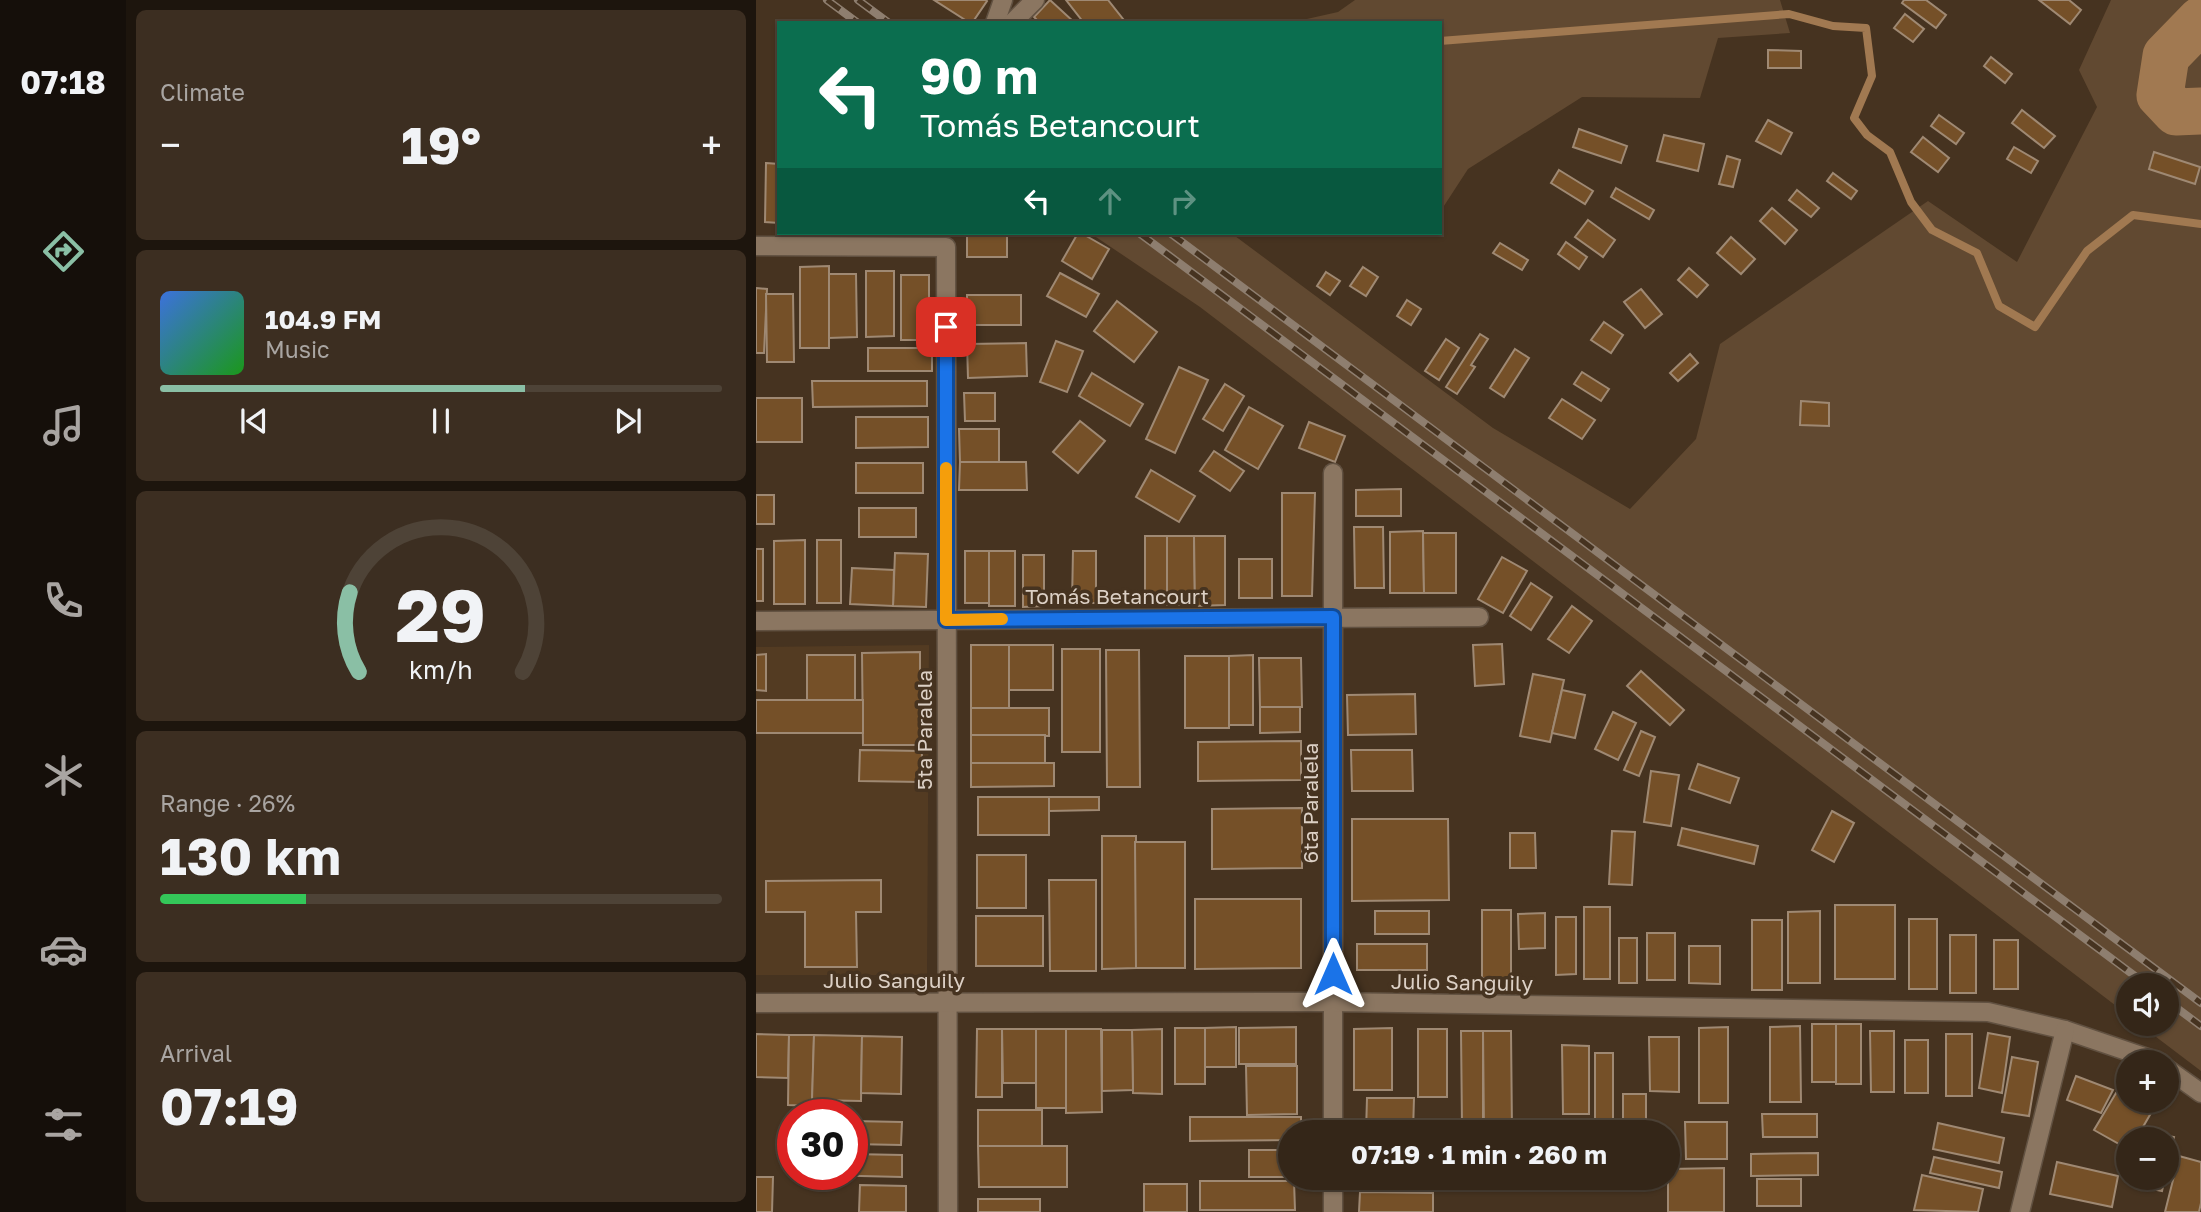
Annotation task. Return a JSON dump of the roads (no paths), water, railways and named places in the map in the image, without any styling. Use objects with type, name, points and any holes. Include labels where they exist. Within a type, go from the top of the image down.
[{"type":"street","points":[[996,21],[1003,0]]},
{"type":"street","points":[[1014,21],[1035,0]]},
{"type":"street","name":"5ta Paralela","points":[[756,246],[946,247],[948,1212]]},
{"type":"street","name":"6ta Paralela","points":[[1333,473],[1334,1120]]},
{"type":"street","name":"Tomás Betancourt","points":[[756,621],[1479,617]]},
{"type":"street","name":"Julio Sanguily","points":[[756,1003],[1333,1002],[1988,1012],[2065,1031],[2123,1050]]},
{"type":"street","points":[[2020,1212],[2065,1031]]},
{"type":"street","points":[[2179,1077],[2201,1093]]},
{"type":"street","points":[[1334,1190],[1334,1212]]},
{"type":"waterway","points":[[1442,41],[1789,14],[1833,26],[1866,28],[1872,76],[1854,118],[1867,135],[1890,152],[1911,202],[1932,230],[1977,253],[1999,306],[2035,327],[2087,251],[2133,215],[2201,224]]},
{"type":"waterway","points":[[2201,20],[2166,56],[2160,95],[2176,112],[2201,111]]},
{"type":"railway","points":[[827,0],[855,21]]},
{"type":"railway","points":[[858,0],[886,21]]},
{"type":"railway","points":[[1142,235],[2131,973]]},
{"type":"railway","points":[[1173,235],[2201,1003]]},
{"type":"railway","points":[[2179,1010],[2201,1026]]}]
